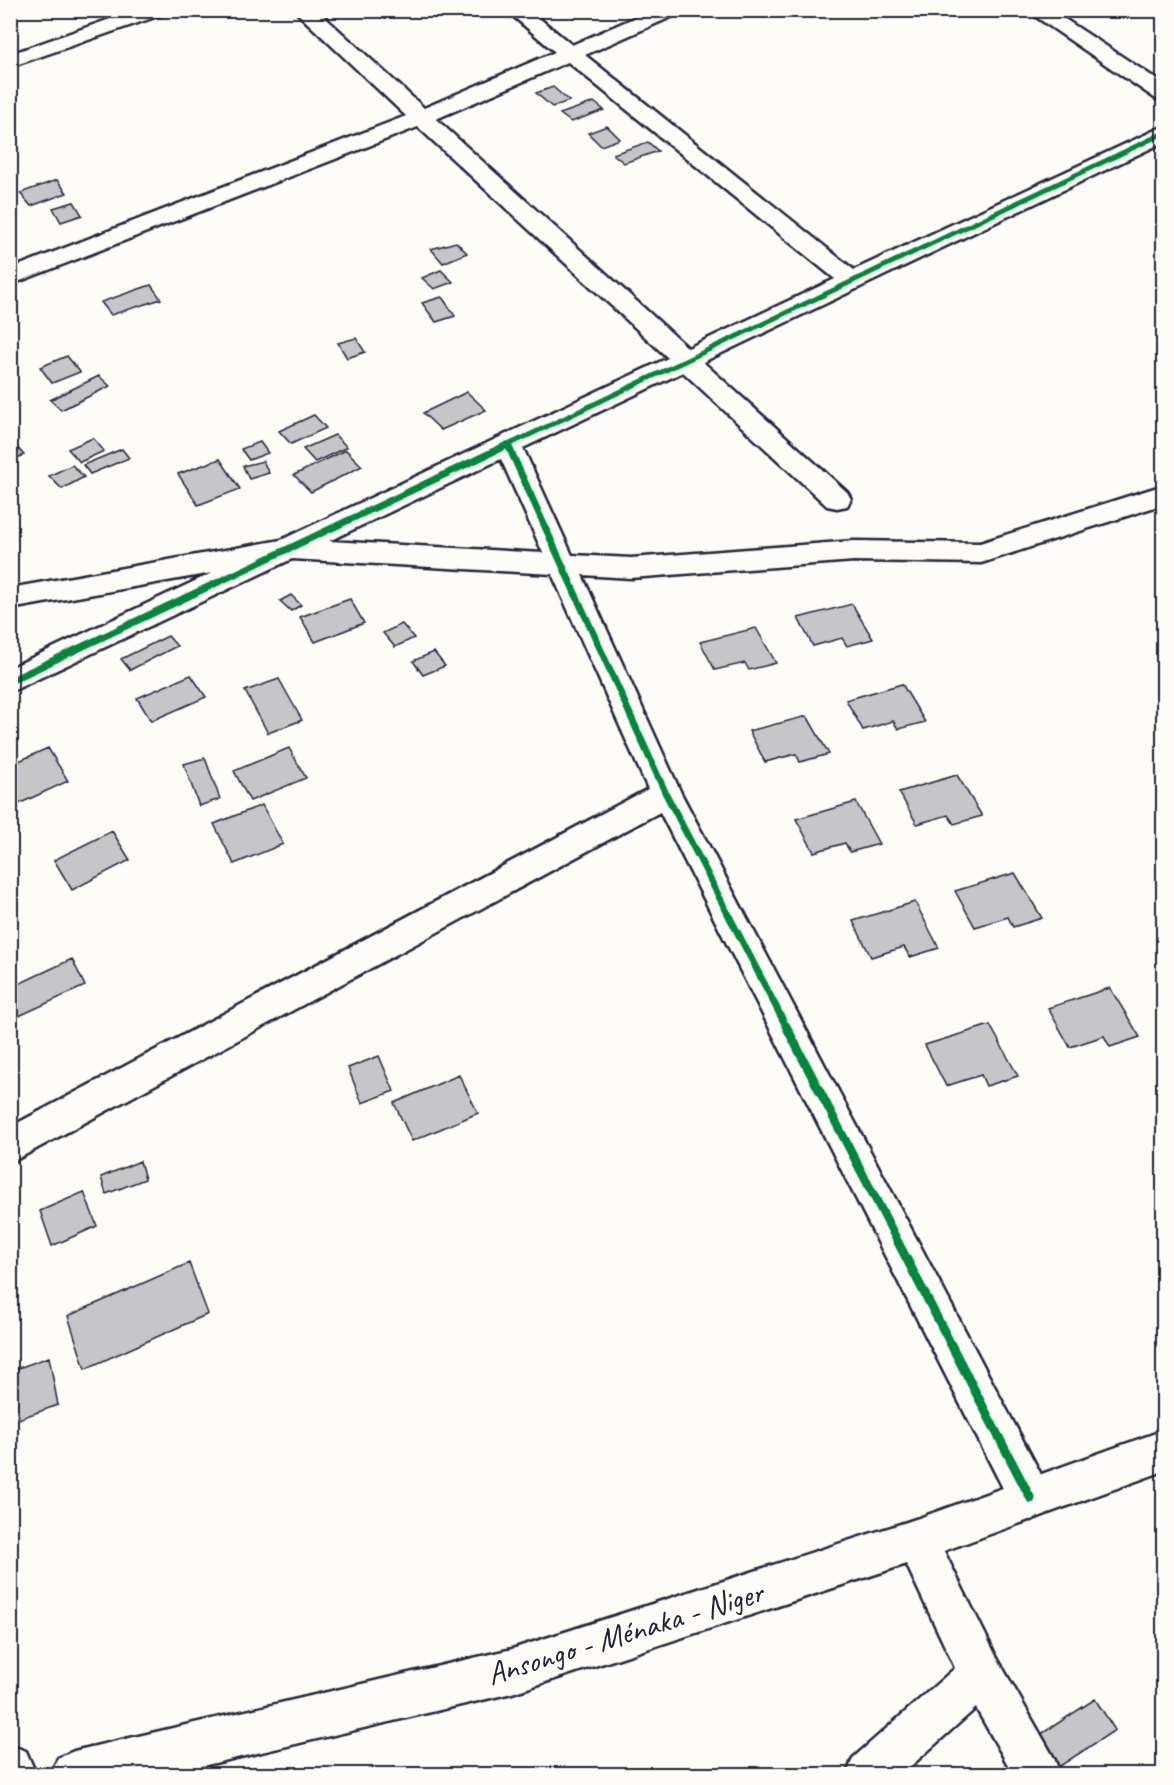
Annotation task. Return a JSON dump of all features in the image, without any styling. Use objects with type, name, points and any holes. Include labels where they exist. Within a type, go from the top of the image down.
[{"type":"street","points":[[10,61],[157,10]]},
{"type":"street","points":[[304,10],[837,499]]},
{"type":"street","points":[[516,10],[852,281]]},
{"type":"street","points":[[10,278],[420,118],[671,10]]},
{"type":"street","points":[[1036,10],[1164,94]]},
{"type":"street","points":[[10,681],[1164,133]]},
{"type":"street","points":[[508,444],[666,794],[1031,1499]]},
{"type":"street","points":[[10,599],[289,549],[631,568],[854,551],[981,553],[1164,494]]},
{"type":"street","points":[[10,1146],[666,794]]},
{"type":"street","name":"Ansongo - Ménaka - Niger","points":[[74,1774],[512,1671],[916,1540],[1164,1450]]},
{"type":"street","points":[[916,1540],[981,1674],[1038,1774]]},
{"type":"street","points":[[869,1774],[981,1674]]},
{"type":"street","points":[[10,1767],[14,1774]]},
{"type":"building","points":[[553,87],[569,101],[552,107],[536,93]]},
{"type":"building","points":[[594,102],[604,110],[571,122],[560,114]]},
{"type":"building","points":[[607,126],[620,139],[601,146],[588,133]]},
{"type":"building","points":[[648,142],[658,151],[624,163],[613,154]]},
{"type":"building","points":[[57,180],[67,193],[31,206],[20,193]]},
{"type":"building","points":[[74,202],[82,215],[61,222],[53,208]]},
{"type":"building","points":[[456,242],[467,253],[443,263],[431,249]]},
{"type":"building","points":[[441,270],[453,282],[434,289],[422,278]]},
{"type":"building","points":[[151,285],[161,299],[111,315],[101,302]]},
{"type":"building","points":[[442,297],[455,316],[436,322],[422,303]]},
{"type":"building","points":[[356,338],[365,352],[347,358],[338,343]]},
{"type":"building","points":[[67,356],[80,372],[52,383],[40,367]]},
{"type":"building","points":[[99,376],[110,386],[61,410],[50,400]]},
{"type":"building","points":[[467,392],[486,410],[441,430],[423,413]]},
{"type":"building","points":[[314,415],[326,428],[291,444],[279,431]]},
{"type":"building","points":[[335,435],[347,447],[315,462],[303,449]]},
{"type":"building","points":[[93,438],[104,451],[80,462],[68,449]]},
{"type":"building","points":[[10,440],[24,455],[10,461]]},
{"type":"building","points":[[260,442],[268,453],[249,460],[241,449]]},
{"type":"building","points":[[122,449],[129,458],[90,474],[83,465]]},
{"type":"building","points":[[346,450],[362,466],[311,492],[294,475]]},
{"type":"building","points":[[220,459],[240,489],[198,505],[178,474]]},
{"type":"building","points":[[263,461],[269,473],[249,479],[243,466]]},
{"type":"building","points":[[72,465],[84,477],[62,489],[49,476]]},
{"type":"building","points":[[291,595],[301,605],[291,611],[280,601]]},
{"type":"building","points":[[350,599],[364,623],[315,642],[300,617]]},
{"type":"building","points":[[852,604],[873,639],[847,646],[842,638],[813,646],[798,618]]},
{"type":"building","points":[[402,624],[414,638],[395,647],[383,633]]},
{"type":"building","points":[[756,628],[776,663],[749,670],[745,663],[715,670],[700,642]]},
{"type":"building","points":[[168,636],[177,646],[130,670],[121,659]]},
{"type":"building","points":[[434,652],[445,666],[423,675],[413,661]]},
{"type":"building","points":[[191,675],[206,697],[151,721],[137,698]]},
{"type":"building","points":[[279,679],[302,720],[268,733],[245,691]]},
{"type":"building","points":[[902,684],[925,722],[898,729],[893,721],[863,730],[846,700]]},
{"type":"building","points":[[807,716],[829,754],[800,762],[796,754],[765,762],[749,731]]},
{"type":"building","points":[[48,748],[68,781],[10,808],[10,765]]},
{"type":"building","points":[[289,748],[306,778],[250,801],[234,771]]},
{"type":"building","points":[[205,758],[220,799],[199,806],[184,764]]},
{"type":"building","points":[[957,775],[982,816],[954,824],[948,815],[917,824],[899,792]]},
{"type":"building","points":[[856,802],[879,844],[850,852],[845,843],[814,852],[796,819]]},
{"type":"building","points":[[262,805],[283,844],[234,864],[214,824]]},
{"type":"building","points":[[112,831],[130,860],[72,890],[54,860]]},
{"type":"building","points":[[1015,873],[1042,918],[1013,927],[1008,917],[975,927],[955,891]]},
{"type":"building","points":[[915,902],[939,948],[910,957],[904,947],[871,957],[853,921]]},
{"type":"building","points":[[72,959],[85,986],[10,1020],[10,988]]},
{"type":"building","points":[[1110,988],[1140,1037],[1110,1047],[1104,1036],[1070,1047],[1048,1008]]},
{"type":"building","points":[[990,1025],[1018,1076],[986,1086],[981,1075],[946,1086],[925,1045]]},
{"type":"building","points":[[379,1056],[394,1091],[362,1103],[348,1068]]},
{"type":"building","points":[[459,1075],[478,1113],[412,1141],[394,1103]]},
{"type":"building","points":[[140,1161],[145,1179],[106,1194],[101,1177]]},
{"type":"building","points":[[84,1192],[97,1226],[52,1246],[40,1211]]},
{"type":"building","points":[[189,1263],[208,1314],[85,1369],[68,1316]]},
{"type":"building","points":[[49,1357],[58,1405],[10,1422],[10,1371]]},
{"type":"building","points":[[1095,1699],[1115,1730],[1054,1770],[1035,1738]]},
{"type":"cycle path","points":[[10,681],[1164,133]]},
{"type":"cycle path","points":[[508,444],[666,794],[1031,1499]]}]
